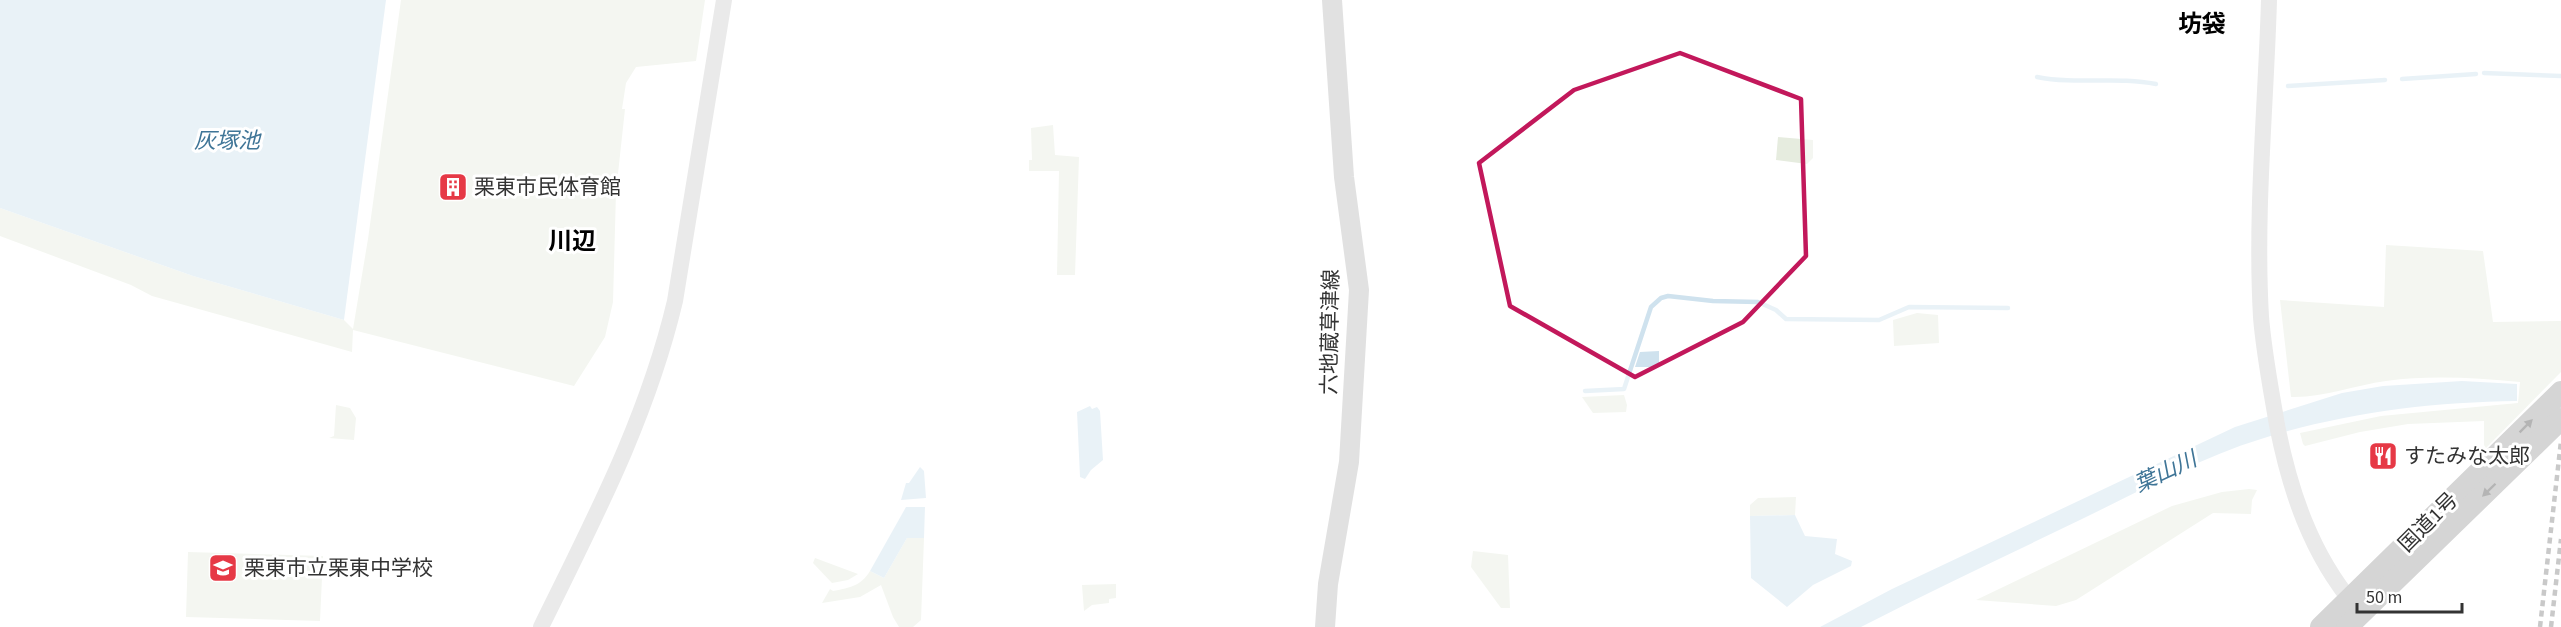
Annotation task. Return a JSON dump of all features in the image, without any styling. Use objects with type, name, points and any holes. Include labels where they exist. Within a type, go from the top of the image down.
[{"type":"highway","name":"国道1号","points":[[2353,613],[2561,392]]},
{"type":"highway","name":"国道1号","points":[[2321,627],[2353,613],[2561,419]]},
{"type":"main road","name":"六地蔵草津線","points":[[1325,627],[1328,584],[1349,462],[1359,290],[1344,177],[1332,0]]},
{"type":"street","points":[[541,627],[624,453],[649,395],[664,348],[675,301],[723,0]]},
{"type":"street","points":[[2269,0],[2260,271],[2261,318],[2281,444],[2295,497],[2322,561],[2353,613]]},
{"type":"highlighted area","points":[[1680,53],[1801,99],[1806,256],[1743,322],[1635,377],[1510,306],[1479,163],[1574,90]]},
{"type":"shaded area","points":[[401,0],[705,0],[696,61],[636,67],[626,83],[616,192],[613,302],[605,337],[574,386],[353,330],[352,352],[152,296],[131,285],[0,236],[0,208],[193,276],[344,320],[353,329],[368,239]]},
{"type":"shaded area","points":[[1053,125],[1055,155],[1079,157],[1075,275],[1057,275],[1059,171],[1029,171],[1029,160],[1032,160],[1031,128]]},
{"type":"shaded area","points":[[1778,137],[1813,140],[1813,158],[1807,164],[1776,160]]},
{"type":"shaded area","points":[[2386,245],[2483,251],[2493,322],[2561,321],[2561,372],[2486,448],[2484,421],[2408,424],[2360,432],[2305,446],[2303,444],[2300,433],[2381,416],[2518,403],[2520,382],[2453,378],[2386,381],[2327,393],[2291,397],[2280,300],[2384,307]]},
{"type":"shaded area","points":[[1917,313],[1938,315],[1939,343],[1894,346],[1893,320]]},
{"type":"shaded area","points":[[1624,395],[1627,405],[1626,412],[1593,413],[1582,397]]},
{"type":"shaded area","points":[[336,405],[350,408],[356,418],[354,440],[329,438],[334,436]]},
{"type":"shaded area","points":[[2257,490],[2252,500],[2251,514],[2213,513],[2076,600],[2056,606],[1976,600],[2172,506],[2222,492]]},
{"type":"shaded area","points":[[1796,497],[1795,515],[1750,516],[1750,505],[1758,498]]},
{"type":"shaded area","points":[[907,538],[924,538],[921,620],[913,627],[899,627],[881,585],[860,597],[822,603],[830,589],[833,591],[854,586],[870,571],[884,578]]},
{"type":"shaded area","points":[[1473,551],[1508,555],[1510,608],[1501,608],[1471,567]]},
{"type":"shaded area","points":[[188,552],[323,556],[320,621],[186,617]]},
{"type":"shaded area","points":[[815,558],[858,574],[848,580],[832,583],[813,563]]},
{"type":"shaded area","points":[[1116,584],[1116,598],[1109,599],[1109,603],[1092,605],[1084,611],[1082,585]]},
{"type":"water","name":"灰塚池","points":[[0,0],[386,0],[344,320],[193,276],[0,208]]},
{"type":"water","points":[[1659,351],[1659,367],[1635,367],[1640,352]]},
{"type":"water","name":"葉山川","points":[[2462,381],[2517,384],[2517,401],[2452,404],[2388,411],[2324,422],[2261,439],[2170,476],[1861,627],[1820,627],[1892,589],[2235,427],[2342,393],[2383,386]]},
{"type":"water","points":[[1090,406],[1092,409],[1097,407],[1100,411],[1103,460],[1091,470],[1085,479],[1080,477],[1077,412]]},
{"type":"water","points":[[920,467],[924,471],[926,498],[901,500],[906,483],[909,483]]},
{"type":"water","points":[[906,507],[925,507],[924,538],[907,538],[884,578],[870,571]]},
{"type":"water","points":[[1795,515],[1805,536],[1837,539],[1835,554],[1852,561],[1851,566],[1813,585],[1787,607],[1751,578],[1750,516]]},
{"type":"waterway","points":[[2484,73],[2561,76]]},
{"type":"waterway","points":[[2402,79],[2476,74]]},
{"type":"waterway","points":[[2037,77],[2156,84]]},
{"type":"waterway","points":[[2288,86],[2385,80]]},
{"type":"waterway","points":[[1585,391],[1624,389],[1651,307],[1661,298],[1668,296],[1713,301],[1758,302],[1776,310],[1786,319],[1879,320],[1909,307],[2008,308]]},
{"type":"railway","points":[[2540,627],[2561,441]]},
{"type":"railway","points":[[2551,627],[2561,539]]},
{"type":"place","name":"栗東市民体育館","points":[[453,187]]},
{"type":"place","name":"すたみな太郎","points":[[2383,456]]},
{"type":"place","name":"栗東市立栗東中学校","points":[[223,568]]},
{"type":"district","name":"坊袋","points":[[2202,24]]},
{"type":"district","name":"川辺","points":[[572,241]]}]
